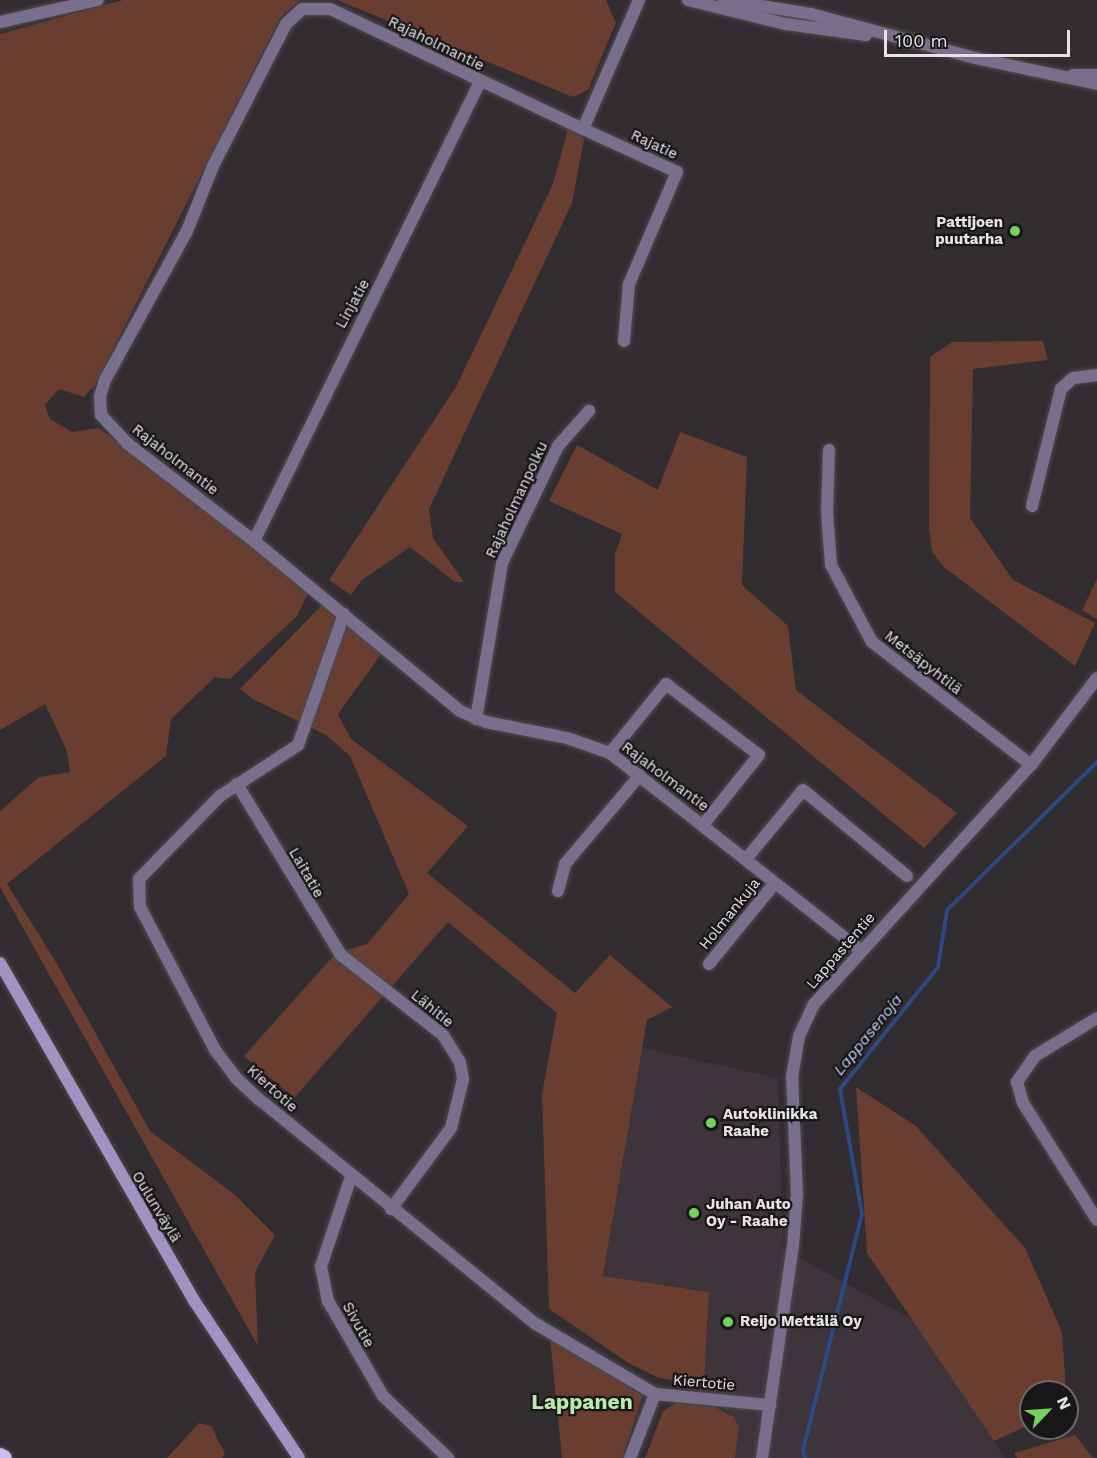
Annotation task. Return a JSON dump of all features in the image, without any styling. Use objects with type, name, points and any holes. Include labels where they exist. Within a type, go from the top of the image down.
[{"type":"main road","name":"Oulunväylä","points":[[0,963],[195,1302],[299,1458]]},
{"type":"street","points":[[0,22],[60,0]]},
{"type":"street","points":[[37,10],[98,0]]},
{"type":"street","points":[[583,129],[639,0]]},
{"type":"street","points":[[688,0],[786,24],[893,38]]},
{"type":"street","points":[[723,0],[811,15],[893,38],[1097,84]]},
{"type":"street","name":"Rajaholmantie","points":[[583,129],[330,9],[308,7],[294,14],[213,166],[187,231],[105,380],[100,407],[108,425],[344,614],[460,711],[476,719],[567,738],[610,753],[860,950]]},
{"type":"street","points":[[1060,75],[1097,75]]},
{"type":"street","name":"Linjatie","points":[[254,541],[480,82]]},
{"type":"street","name":"Rajatie","points":[[583,129],[677,172],[629,284],[624,341]]},
{"type":"street","points":[[1032,506],[1061,389],[1073,378],[1097,375]]},
{"type":"street","name":"Rajaholmanpolku","points":[[476,719],[502,563],[558,446],[589,411]]},
{"type":"street","name":"Metsäpyhtilä","points":[[829,450],[827,512],[831,565],[872,642],[1031,765]]},
{"type":"street","name":"Kiertotie","points":[[344,614],[298,745],[237,784],[209,806],[139,879],[140,906],[225,1065],[351,1177],[536,1324],[655,1394],[770,1405]]},
{"type":"street","name":"Lappastentie","points":[[762,1458],[794,1246],[797,1194],[792,1077],[800,1036],[814,1004],[860,950],[1031,765],[1097,678]]},
{"type":"street","points":[[610,753],[666,684],[759,755],[703,825]]},
{"type":"street","points":[[558,891],[565,864],[640,775]]},
{"type":"street","name":"Laitatie","points":[[237,784],[326,936],[357,970]]},
{"type":"street","points":[[746,859],[803,790],[907,876]]},
{"type":"street","name":"Holmankuja","points":[[709,964],[775,883]]},
{"type":"street","name":"Lähitie","points":[[357,970],[443,1035],[460,1062],[463,1080],[457,1114],[447,1135],[391,1209]]},
{"type":"street","points":[[1097,1018],[1035,1056],[1017,1082],[1023,1103],[1097,1220]]},
{"type":"street","name":"Sivutie","points":[[351,1177],[321,1266],[328,1301],[383,1396],[448,1458]]},
{"type":"street","points":[[630,1458],[655,1394]]},
{"type":"shaded area","points":[[123,0],[300,0],[280,18],[95,385],[84,397],[59,389],[45,405],[50,419],[72,432],[99,428],[309,591],[297,616],[230,679],[215,677],[171,719],[166,756],[7,884],[53,957],[150,1131],[234,1194],[275,1235],[255,1272],[258,1346],[0,887],[0,811],[39,777],[70,772],[67,751],[45,704],[0,730],[0,34]]},
{"type":"shaded area","points":[[337,0],[606,0],[616,23],[588,90],[573,97]]},
{"type":"shaded area","points":[[568,129],[584,139],[572,203],[429,509],[433,538],[464,582],[455,582],[410,547],[362,580],[351,595],[329,580],[456,387],[553,184]]},
{"type":"shaded area","points":[[1043,341],[1048,360],[973,369],[970,518],[1013,580],[1095,623],[1075,666],[945,568],[932,552],[929,528],[930,357],[952,342]]},
{"type":"shaded area","points":[[680,432],[747,457],[742,585],[788,626],[796,690],[957,813],[924,848],[615,592],[615,554],[622,534],[549,501],[577,445],[658,490]]},
{"type":"shaded area","points":[[1097,579],[1097,619],[1082,610]]},
{"type":"shaded area","points":[[322,605],[382,653],[338,714],[351,739],[468,826],[427,873],[575,993],[610,955],[672,1007],[647,1020],[603,1276],[709,1292],[704,1385],[659,1378],[630,1364],[549,1309],[542,1094],[557,1013],[448,922],[294,1098],[244,1056],[336,953],[367,944],[409,894],[350,756],[326,735],[253,699],[240,689]]},
{"type":"shaded area","points":[[642,1048],[778,1078],[783,1249],[915,1321],[1005,1458],[735,1458],[739,1427],[704,1385],[709,1292],[603,1276]]},
{"type":"shaded area","points":[[856,1087],[916,1126],[1025,1248],[1062,1332],[1065,1380],[1019,1380],[1019,1430],[994,1441],[867,1253]]},
{"type":"shaded area","points":[[550,1338],[643,1395],[622,1458],[562,1458]]},
{"type":"shaded area","points":[[676,1403],[715,1407],[734,1417],[739,1428],[735,1458],[645,1458],[663,1411]]},
{"type":"shaded area","points":[[199,1423],[211,1426],[225,1454],[222,1458],[167,1458]]},
{"type":"shaded area","points":[[1058,1440],[1079,1440],[1093,1458],[1017,1458],[1014,1453]]},
{"type":"waterway","name":"Lappasenoja","points":[[805,1458],[803,1450],[862,1214],[840,1089],[938,967],[947,910],[1097,762]]},
{"type":"place","name":"Pattijoen puutarha","points":[[1015,231]]},
{"type":"place","name":"Autoklinikka Raahe","points":[[711,1123]]},
{"type":"place","name":"Juhan Auto Oy - Raahe","points":[[694,1213]]},
{"type":"place","name":"Reijo Mettälä Oy","points":[[728,1322]]},
{"type":"district","name":"Lappanen","points":[[582,1402]]}]
